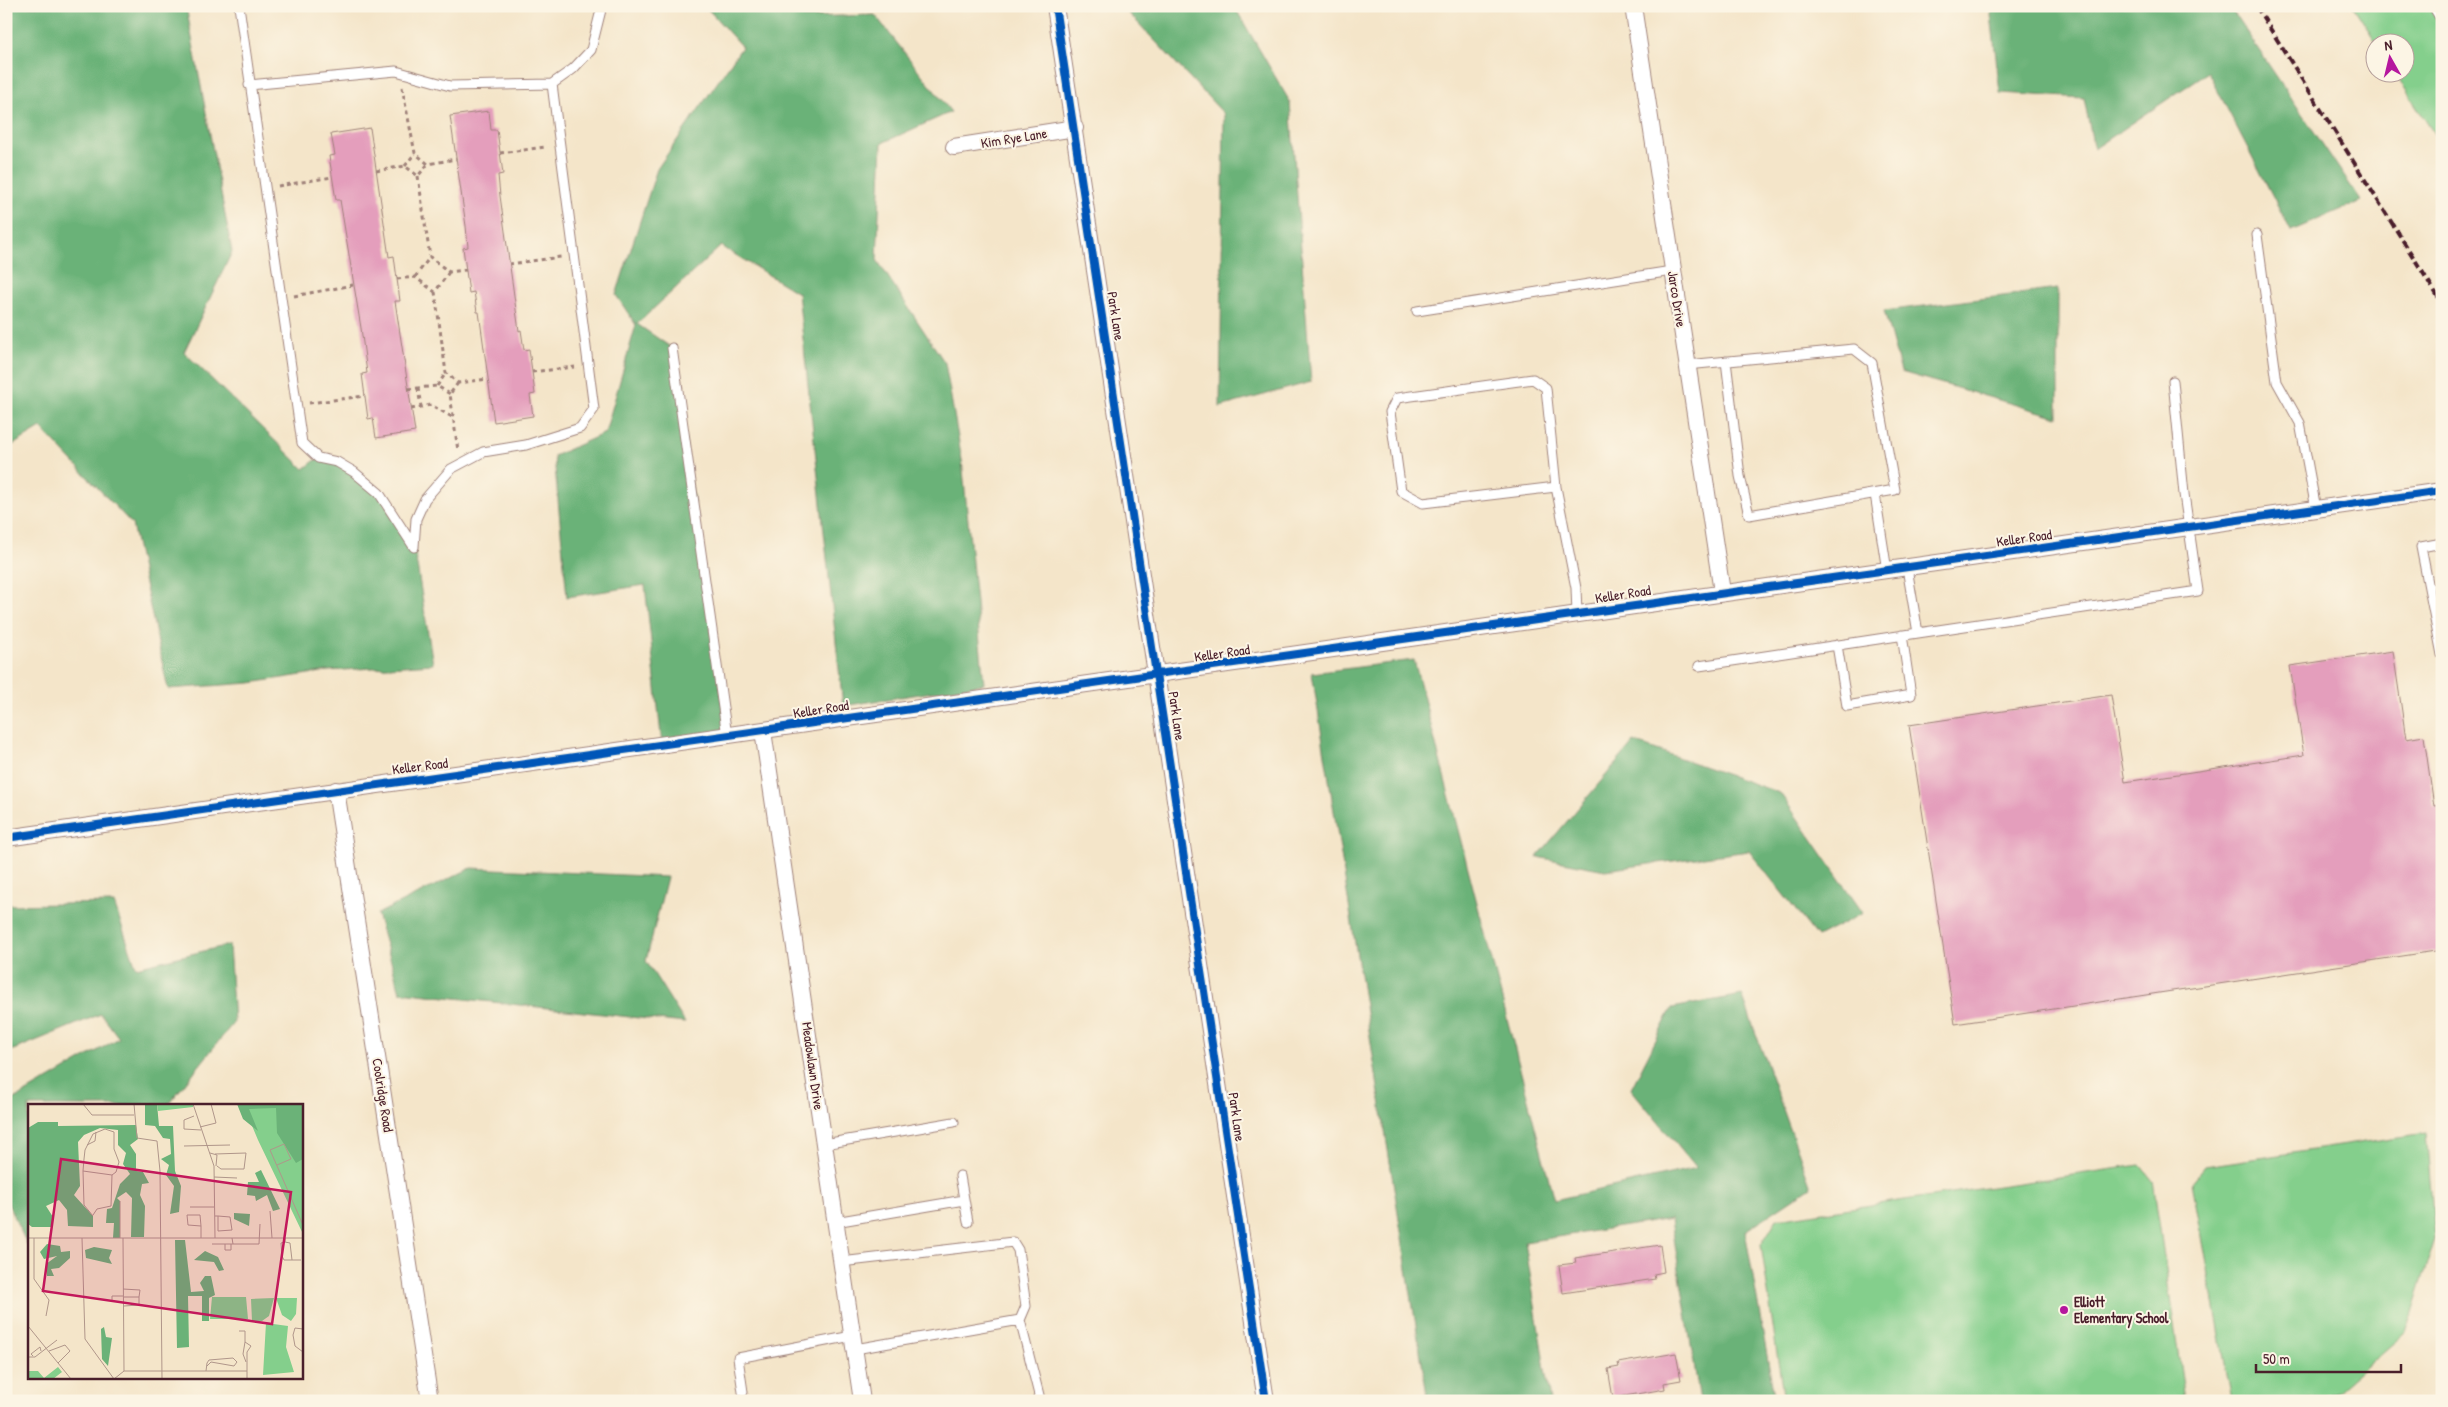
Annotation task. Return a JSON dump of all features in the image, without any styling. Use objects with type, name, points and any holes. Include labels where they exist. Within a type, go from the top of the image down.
[{"type":"street","name":"Park Lane","points":[[1055,6],[1158,674],[1266,1401]]},
{"type":"street","name":"Jarco Drive","points":[[1633,6],[1722,592]]},
{"type":"street","name":"Kim Rye Lane","points":[[954,147],[1075,128]]},
{"type":"street","name":"Keller Road","points":[[6,838],[763,731],[1722,592],[1887,571],[2188,526],[2442,491]]},
{"type":"street","name":"Meadowlawn Drive","points":[[763,731],[862,1401]]},
{"type":"street","name":"Coolridge Road","points":[[336,790],[430,1401]]},
{"type":"lane","points":[[239,6],[302,443],[318,458],[337,462],[354,472],[379,493],[414,547],[416,519],[425,499],[450,469],[483,452],[526,445],[580,428],[594,409],[552,84]]},
{"type":"lane","points":[[249,85],[398,72],[450,86],[552,84],[573,69],[591,50],[602,6]]},
{"type":"lane","points":[[2433,6],[2442,21]]},
{"type":"lane","points":[[2257,235],[2277,382],[2300,423],[2316,509]]},
{"type":"lane","points":[[1417,311],[1672,271]]},
{"type":"lane","points":[[672,348],[727,736]]},
{"type":"lane","points":[[1687,365],[1726,361],[1854,349],[1872,364],[1895,490],[1748,515],[1740,476],[1726,361]]},
{"type":"lane","points":[[1556,487],[1423,503],[1401,491],[1390,412],[1397,398],[1533,379],[1546,388],[1556,487],[1576,588],[1577,614]]},
{"type":"lane","points":[[1699,666],[2198,591],[2188,526],[2173,382]]},
{"type":"lane","points":[[1875,494],[1887,571]]},
{"type":"lane","points":[[2442,543],[2421,547],[2442,655]]},
{"type":"lane","points":[[1907,568],[1918,633]]},
{"type":"lane","points":[[1837,645],[1847,706],[1911,695],[1902,635]]},
{"type":"lane","points":[[824,1144],[954,1122]]},
{"type":"lane","points":[[960,1176],[968,1222]]},
{"type":"lane","points":[[836,1222],[964,1200]]},
{"type":"lane","points":[[841,1262],[1013,1242],[1018,1250],[1026,1306],[1020,1320],[1039,1395],[1037,1401]]},
{"type":"lane","points":[[743,1392],[738,1358],[1020,1320]]},
{"type":"path","points":[[398,72],[415,153],[428,164]]},
{"type":"path","points":[[500,153],[560,145]]},
{"type":"path","points":[[376,171],[405,166],[415,153]]},
{"type":"path","points":[[418,176],[428,164],[456,159]]},
{"type":"path","points":[[405,166],[418,176],[430,257],[449,272],[466,270]]},
{"type":"path","points":[[265,189],[332,177]]},
{"type":"path","points":[[510,264],[574,255]]},
{"type":"path","points":[[415,277],[430,257]]},
{"type":"path","points":[[437,386],[446,373],[435,292],[449,272]]},
{"type":"path","points":[[397,279],[415,277],[435,292]]},
{"type":"path","points":[[281,299],[353,285]]},
{"type":"path","points":[[532,372],[588,365]]},
{"type":"path","points":[[446,373],[458,383]]},
{"type":"path","points":[[461,464],[450,394],[458,383],[488,379]]},
{"type":"path","points":[[408,389],[437,386],[450,394]]},
{"type":"path","points":[[418,388],[421,407]]},
{"type":"path","points":[[296,405],[365,396]]},
{"type":"path","points":[[411,409],[431,405],[453,417]]},
{"type":"green space","points":[[6,6],[186,6],[232,252],[184,352],[304,469],[318,458],[337,462],[379,493],[414,547],[433,664],[328,671],[250,683],[168,689],[132,524],[41,428],[6,449]]},
{"type":"green space","points":[[705,6],[802,6],[804,17],[875,15],[951,112],[882,143],[877,260],[945,363],[962,460],[984,684],[843,706],[798,293],[721,246],[637,324],[672,348],[727,736],[662,745],[645,585],[567,597],[554,456],[605,433],[636,325],[616,295],[657,169],[742,47]]},
{"type":"green space","points":[[1234,6],[1290,102],[1311,382],[1220,407],[1224,114],[1123,7]]},
{"type":"green space","points":[[1990,6],[2229,6],[2361,201],[2291,231],[2208,72],[2094,149],[2084,98],[2000,93]]},
{"type":"green space","points":[[2353,6],[2442,6],[2442,146],[2401,82],[2416,82],[2416,32],[2370,32]]},
{"type":"green space","points":[[2058,289],[2058,417],[1901,372],[1884,311]]},
{"type":"green space","points":[[1414,660],[1554,1200],[1696,1168],[1631,1089],[1672,1008],[1742,995],[1811,1187],[1745,1231],[1775,1401],[1700,1401],[1671,1219],[1525,1242],[1550,1401],[1428,1401],[1312,673]]},
{"type":"green space","points":[[1634,742],[1780,793],[1863,913],[1817,937],[1749,851],[1605,870],[1537,857]]},
{"type":"green space","points":[[471,868],[667,877],[646,961],[685,1023],[400,992],[377,914]]},
{"type":"green space","points":[[114,903],[136,967],[229,945],[234,1022],[169,1104],[28,1104],[27,1244],[6,1200],[6,1104],[119,1038],[101,1014],[6,1053],[6,905]]},
{"type":"green space","points":[[2426,1133],[2435,1238],[2406,1332],[2336,1393],[2293,1401],[2232,1401],[2192,1182],[2205,1166]]},
{"type":"green space","points":[[2140,1165],[2153,1181],[2185,1400],[1784,1401],[1761,1245],[1777,1219]]},
{"type":"building","points":[[489,111],[491,130],[497,130],[503,174],[498,175],[500,196],[519,331],[521,330],[524,350],[529,349],[535,394],[530,395],[533,416],[494,422],[479,312],[477,312],[474,292],[469,293],[463,248],[468,247],[466,226],[450,116]]},
{"type":"building","points":[[370,128],[389,257],[394,256],[400,301],[395,301],[415,432],[376,438],[373,418],[368,419],[362,374],[367,373],[361,328],[340,200],[336,200],[329,156],[335,155],[331,134]]},
{"type":"building","points":[[2393,651],[2406,739],[2424,736],[2434,806],[2442,805],[2442,950],[1955,1024],[1909,725],[2111,695],[2125,782],[2304,755],[2290,666]]},
{"type":"building","points":[[1660,1245],[1664,1272],[1654,1274],[1655,1279],[1563,1293],[1559,1265],[1576,1263],[1575,1258]]},
{"type":"building","points":[[1676,1353],[1681,1380],[1664,1383],[1665,1389],[1613,1398],[1608,1369],[1619,1367],[1618,1363]]},
{"type":"railway","points":[[2256,6],[2442,303]]},
{"type":"cycle path","points":[[1055,6],[1266,1401]]},
{"type":"cycle path","points":[[6,838],[2442,491]]},
{"type":"place","name":"Elliott Elementary School","points":[[2064,1310]]}]
